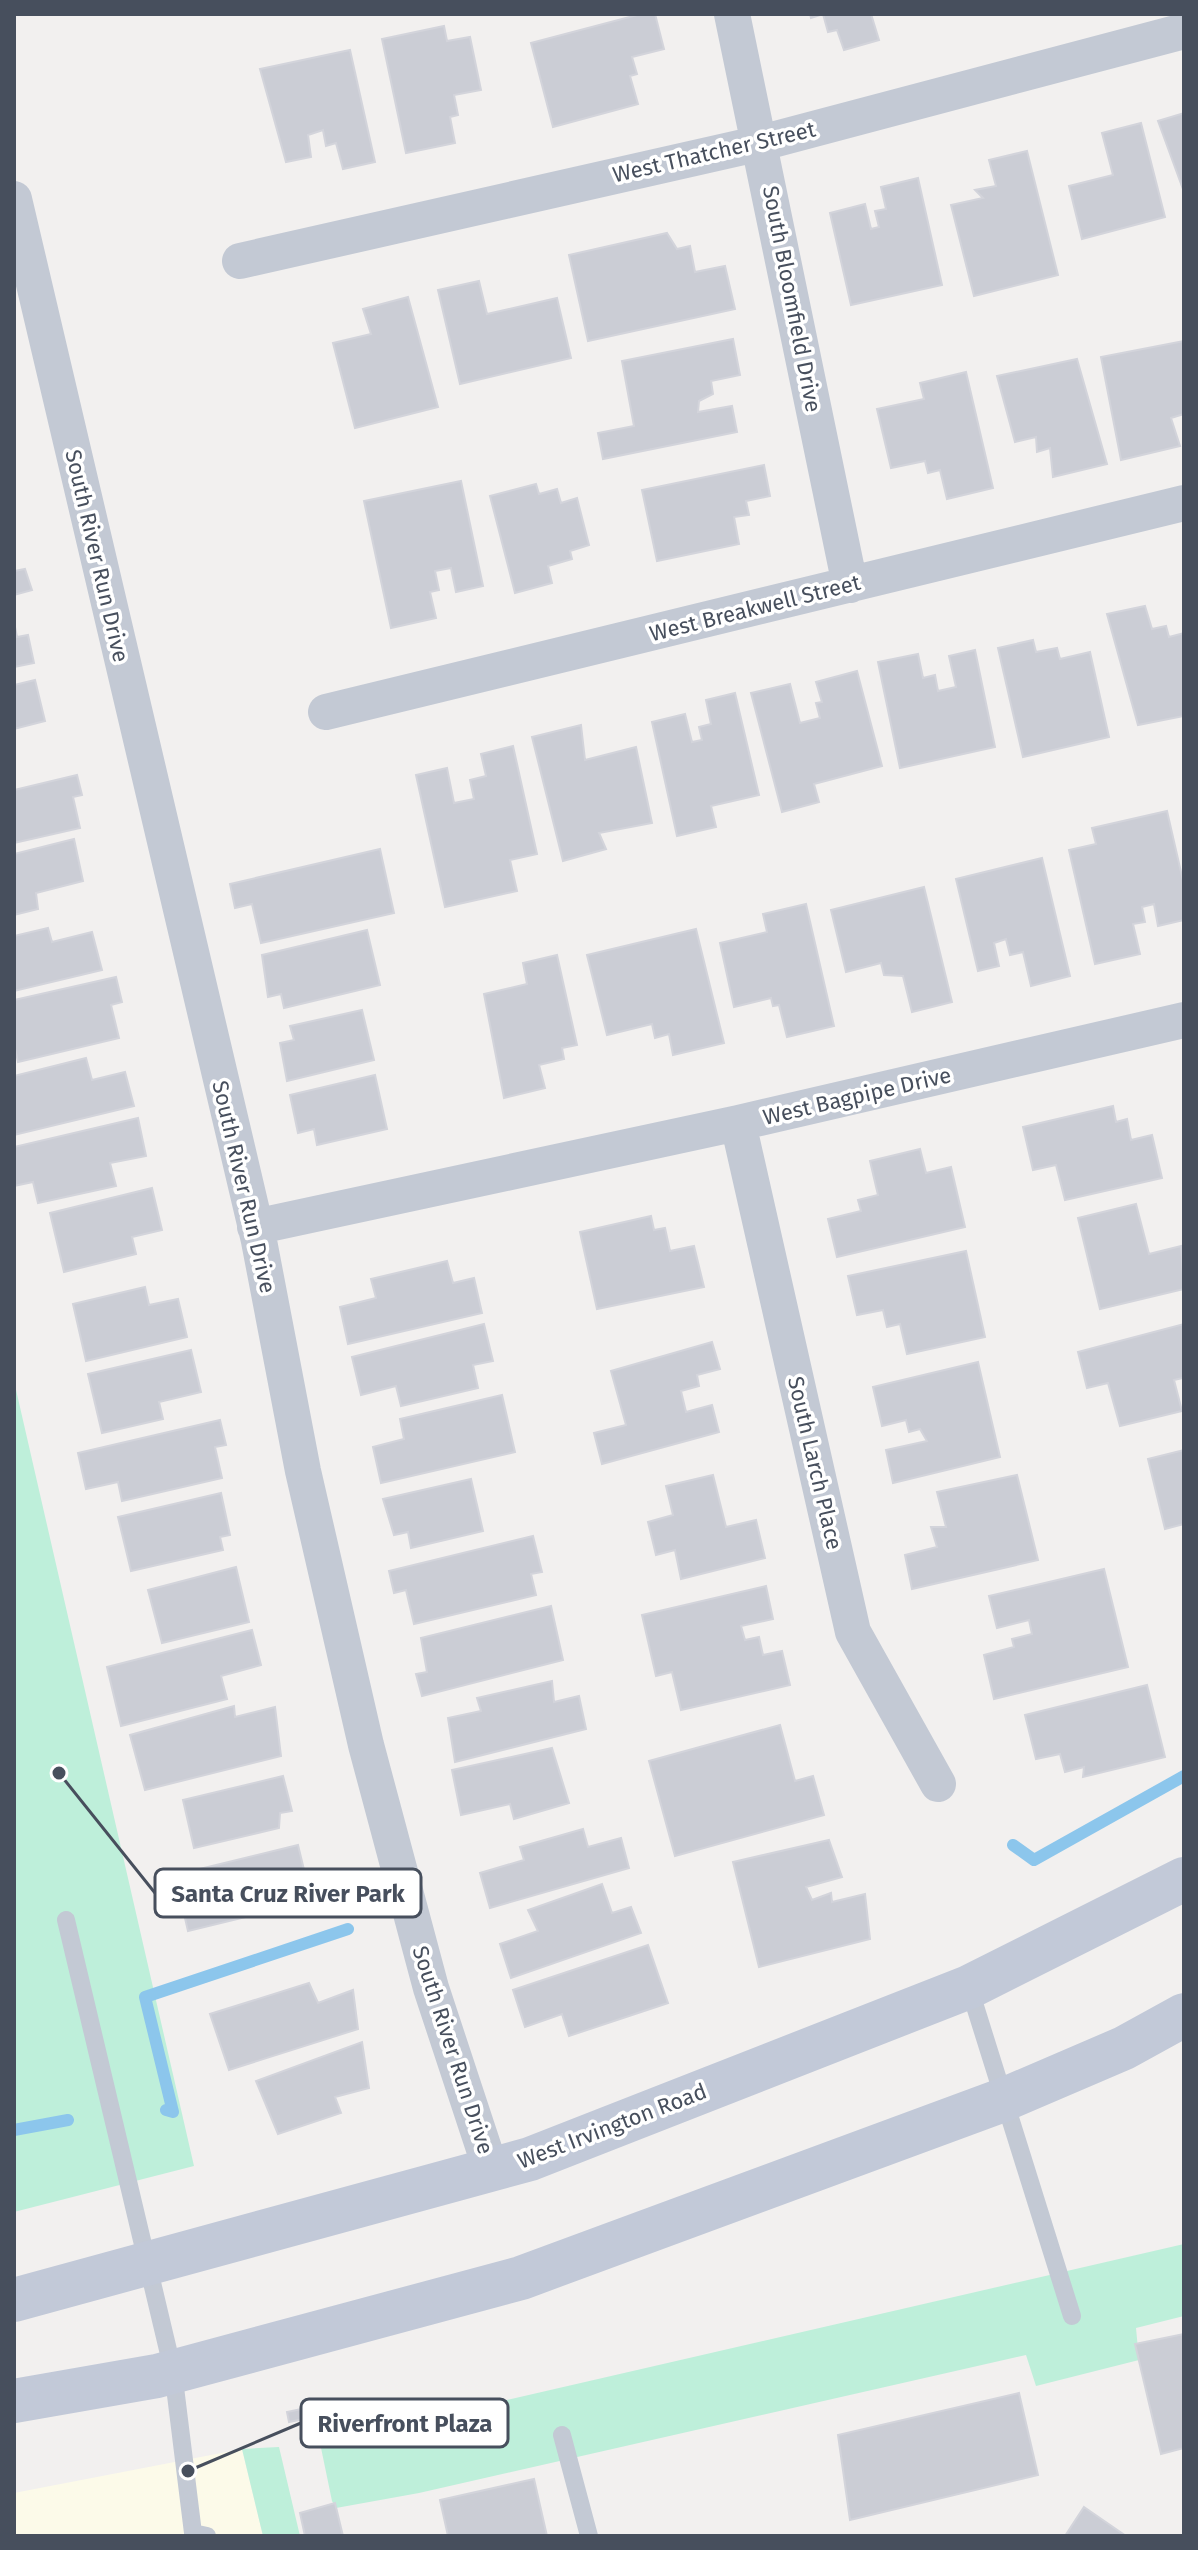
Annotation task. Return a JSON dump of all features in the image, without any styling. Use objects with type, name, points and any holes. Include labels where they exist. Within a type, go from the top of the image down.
[{"type":"main road","name":"West Irvington Road","points":[[14,2300],[545,2154],[969,1987],[1184,1879]]},
{"type":"main road","points":[[14,2401],[173,2371],[521,2278],[1003,2100],[1124,2048],[1184,2015]]},
{"type":"street","name":"South Bloomfield Drive","points":[[732,14],[850,585]]},
{"type":"street","name":"West Thatcher Street","points":[[240,261],[761,143],[1184,31]]},
{"type":"street","name":"South River Run Drive","points":[[14,199],[255,1227],[303,1471],[366,1745],[431,1988],[491,2170]]},
{"type":"street","name":"West Breakwell Street","points":[[326,712],[1184,503]]},
{"type":"street","name":"West Bagpipe Drive","points":[[255,1227],[738,1123],[1184,1020]]},
{"type":"street","name":"South Larch Place","points":[[738,1123],[853,1632],[938,1784]]},
{"type":"lane","points":[[66,1920],[173,2371],[193,2533],[207,2536]]},
{"type":"lane","points":[[969,1987],[1072,2316]]},
{"type":"lane","points":[[562,2435],[589,2536]]},
{"type":"shaded area","points":[[242,2449],[263,2536],[14,2536],[14,2493]]},
{"type":"green space","points":[[14,1381],[194,2166],[14,2212]]},
{"type":"green space","points":[[1184,2244],[1184,2316],[1136,2328],[1139,2360],[1036,2386],[1026,2355],[419,2493],[336,2508],[332,2501],[320,2443]]},
{"type":"green space","points":[[279,2447],[300,2536],[263,2536],[242,2449]]},
{"type":"building","points":[[641,14],[655,14],[664,49],[632,57],[637,74],[630,76],[638,104],[553,127],[531,43]]},
{"type":"building","points":[[823,14],[871,14],[879,40],[844,50],[837,30],[828,32]]},
{"type":"building","points":[[444,26],[447,41],[470,37],[481,90],[454,95],[458,115],[450,117],[455,143],[406,153],[382,39]]},
{"type":"building","points":[[350,50],[375,162],[343,169],[336,143],[326,146],[323,130],[308,135],[311,157],[286,162],[260,69]]},
{"type":"building","points":[[1184,113],[1184,192],[1158,121]]},
{"type":"building","points":[[1141,123],[1165,217],[1082,239],[1069,186],[1113,175],[1102,133]]},
{"type":"building","points":[[1027,151],[1058,275],[974,296],[951,205],[983,198],[975,190],[996,186],[989,160]]},
{"type":"building","points":[[918,178],[942,285],[851,305],[830,213],[865,204],[871,229],[879,227],[875,211],[886,209],[881,187]]},
{"type":"building","points":[[667,233],[677,249],[690,246],[695,272],[725,266],[735,309],[588,341],[569,255]]},
{"type":"building","points":[[479,281],[487,314],[557,298],[571,358],[460,384],[438,290]]},
{"type":"building","points":[[408,297],[438,407],[355,428],[333,343],[371,334],[363,309]]},
{"type":"building","points":[[733,339],[740,375],[711,381],[713,394],[699,401],[698,412],[732,406],[737,432],[603,459],[598,433],[634,426],[622,361]]},
{"type":"building","points":[[1184,341],[1184,414],[1171,418],[1180,446],[1121,460],[1101,357]]},
{"type":"building","points":[[1077,359],[1107,464],[1053,477],[1050,448],[1037,452],[1036,437],[1015,442],[997,376]]},
{"type":"building","points":[[966,372],[993,488],[947,499],[940,470],[928,473],[925,461],[891,468],[877,409],[924,399],[920,383]]},
{"type":"building","points":[[764,465],[770,496],[746,501],[749,515],[734,517],[739,544],[657,561],[642,490]]},
{"type":"building","points":[[461,481],[483,586],[456,592],[451,568],[435,571],[439,590],[430,592],[436,618],[391,628],[364,501]]},
{"type":"building","points":[[536,484],[539,494],[557,489],[561,503],[577,498],[589,545],[570,551],[572,559],[548,566],[552,583],[515,593],[490,496]]},
{"type":"building","points":[[25,569],[32,590],[14,595],[14,571]]},
{"type":"building","points":[[1145,606],[1152,629],[1166,626],[1169,637],[1184,633],[1184,716],[1138,725],[1107,614]]},
{"type":"building","points":[[14,622],[17,637],[28,635],[34,663],[14,667]]},
{"type":"building","points":[[1033,640],[1036,652],[1057,648],[1060,659],[1090,652],[1109,737],[1023,757],[998,648]]},
{"type":"building","points":[[975,650],[995,747],[900,768],[878,662],[918,654],[923,678],[935,675],[938,691],[956,687],[949,656]]},
{"type":"building","points":[[857,671],[882,766],[814,784],[819,802],[782,812],[751,693],[790,684],[800,723],[820,718],[816,703],[822,702],[816,682]]},
{"type":"building","points":[[35,680],[45,721],[14,729],[14,685]]},
{"type":"building","points":[[735,693],[759,795],[711,806],[716,827],[677,836],[652,722],[685,714],[692,742],[702,740],[699,727],[711,724],[706,700]]},
{"type":"building","points":[[581,725],[585,760],[636,747],[652,823],[599,833],[606,849],[563,861],[532,737]]},
{"type":"building","points":[[513,746],[537,854],[510,860],[517,891],[445,907],[416,775],[447,768],[454,803],[474,799],[470,780],[486,776],[481,754]]},
{"type":"building","points":[[77,775],[82,795],[73,797],[80,828],[14,843],[14,790]]},
{"type":"building","points":[[1167,811],[1184,885],[1184,920],[1158,926],[1154,904],[1142,907],[1145,922],[1133,924],[1140,954],[1095,964],[1069,850],[1096,844],[1092,828]]},
{"type":"building","points":[[74,839],[83,881],[36,893],[38,909],[14,915],[14,854]]},
{"type":"building","points":[[380,849],[394,913],[261,943],[252,904],[235,908],[230,884]]},
{"type":"building","points":[[1042,858],[1070,976],[1031,986],[1023,952],[1010,955],[1006,939],[994,943],[999,966],[978,971],[956,879]]},
{"type":"building","points":[[924,887],[952,1002],[912,1012],[903,976],[884,975],[881,963],[846,972],[831,910]]},
{"type":"building","points":[[806,904],[834,1026],[787,1037],[779,1005],[773,1006],[771,998],[734,1007],[720,943],[767,932],[763,914]]},
{"type":"building","points":[[48,928],[52,942],[92,932],[102,970],[14,991],[14,936]]},
{"type":"building","points":[[696,929],[724,1043],[673,1055],[669,1034],[655,1038],[652,1024],[607,1035],[587,955]]},
{"type":"building","points":[[367,930],[380,985],[284,1008],[281,994],[268,997],[262,955]]},
{"type":"building","points":[[557,955],[577,1045],[562,1048],[564,1059],[539,1065],[545,1088],[504,1098],[484,994],[527,984],[523,963]]},
{"type":"building","points":[[116,977],[122,1002],[111,1005],[119,1038],[18,1062],[14,1044],[14,1000]]},
{"type":"building","points":[[362,1010],[374,1060],[287,1081],[280,1043],[294,1040],[290,1026]]},
{"type":"building","points":[[86,1058],[92,1080],[125,1072],[134,1106],[14,1135],[14,1076]]},
{"type":"building","points":[[375,1075],[387,1129],[317,1145],[314,1129],[298,1133],[290,1095]]},
{"type":"building","points":[[1113,1106],[1116,1122],[1127,1119],[1131,1140],[1152,1135],[1162,1178],[1065,1200],[1056,1165],[1033,1170],[1023,1127]]},
{"type":"building","points":[[138,1118],[146,1156],[110,1163],[116,1186],[38,1203],[33,1182],[14,1186],[14,1147]]},
{"type":"building","points":[[920,1149],[926,1173],[951,1167],[965,1227],[837,1257],[828,1219],[861,1211],[858,1200],[878,1195],[870,1161]]},
{"type":"building","points":[[152,1188],[162,1230],[132,1237],[136,1254],[64,1272],[50,1213]]},
{"type":"building","points":[[1136,1204],[1149,1254],[1181,1246],[1184,1289],[1100,1309],[1078,1218]]},
{"type":"building","points":[[651,1216],[654,1230],[665,1228],[670,1251],[694,1246],[704,1287],[597,1309],[580,1232]]},
{"type":"building","points":[[966,1251],[985,1337],[907,1354],[900,1324],[887,1327],[883,1310],[857,1315],[848,1276]]},
{"type":"building","points":[[447,1261],[453,1283],[474,1278],[482,1313],[348,1344],[340,1307],[376,1298],[371,1279]]},
{"type":"building","points":[[145,1287],[149,1305],[178,1299],[187,1337],[86,1361],[73,1304]]},
{"type":"building","points":[[484,1324],[493,1361],[473,1365],[478,1388],[401,1406],[396,1386],[361,1395],[352,1357]]},
{"type":"building","points":[[1184,1324],[1183,1378],[1174,1380],[1182,1411],[1120,1426],[1108,1383],[1087,1388],[1078,1352]]},
{"type":"building","points":[[712,1342],[720,1369],[697,1375],[699,1386],[681,1391],[686,1412],[712,1405],[719,1432],[602,1464],[594,1433],[626,1425],[611,1371]]},
{"type":"building","points":[[191,1350],[201,1392],[159,1402],[163,1419],[102,1433],[88,1374]]},
{"type":"building","points":[[978,1362],[1000,1457],[893,1483],[886,1450],[927,1441],[920,1429],[909,1432],[906,1420],[882,1426],[873,1387]]},
{"type":"building","points":[[502,1395],[515,1452],[381,1483],[373,1447],[404,1439],[400,1419]]},
{"type":"building","points":[[220,1420],[226,1445],[215,1447],[222,1478],[122,1501],[118,1482],[86,1489],[78,1453]]},
{"type":"building","points":[[1184,1450],[1184,1524],[1165,1529],[1148,1459]]},
{"type":"building","points":[[713,1475],[726,1527],[756,1520],[765,1558],[681,1579],[675,1550],[656,1555],[648,1522],[673,1515],[666,1486]]},
{"type":"building","points":[[1017,1475],[1038,1560],[912,1589],[905,1555],[937,1547],[931,1527],[946,1527],[937,1492]]},
{"type":"building","points":[[471,1479],[483,1531],[411,1548],[408,1532],[394,1535],[383,1499]]},
{"type":"building","points":[[221,1493],[230,1535],[220,1537],[223,1550],[131,1571],[118,1517]]},
{"type":"building","points":[[533,1536],[542,1572],[531,1574],[536,1595],[414,1624],[406,1590],[394,1593],[389,1571]]},
{"type":"building","points":[[236,1567],[249,1622],[162,1643],[148,1590]]},
{"type":"building","points":[[1104,1569],[1128,1667],[994,1699],[984,1655],[1014,1647],[1012,1639],[1032,1634],[1029,1620],[997,1628],[989,1596]]},
{"type":"building","points":[[766,1586],[773,1619],[741,1626],[745,1640],[759,1637],[763,1655],[782,1651],[790,1685],[681,1710],[672,1672],[656,1676],[642,1615]]},
{"type":"building","points":[[551,1606],[563,1660],[422,1696],[416,1674],[427,1672],[421,1638]]},
{"type":"building","points":[[252,1630],[261,1665],[221,1676],[227,1699],[121,1726],[107,1667]]},
{"type":"building","points":[[552,1681],[554,1702],[579,1696],[586,1729],[455,1762],[448,1718],[481,1711],[477,1698]]},
{"type":"building","points":[[1147,1685],[1165,1757],[1083,1777],[1084,1767],[1065,1772],[1060,1754],[1036,1759],[1025,1715]]},
{"type":"building","points":[[234,1706],[235,1717],[275,1707],[281,1756],[145,1790],[130,1735]]},
{"type":"building","points":[[780,1725],[795,1781],[813,1776],[824,1815],[675,1856],[649,1761]]},
{"type":"building","points":[[552,1748],[569,1803],[514,1819],[510,1804],[461,1815],[452,1770]]},
{"type":"building","points":[[283,1776],[292,1811],[280,1813],[279,1828],[194,1848],[183,1800]]},
{"type":"building","points":[[583,1829],[588,1847],[621,1838],[629,1868],[490,1908],[480,1873],[524,1860],[520,1847]]},
{"type":"building","points":[[829,1840],[842,1877],[806,1887],[812,1900],[831,1893],[832,1902],[865,1894],[870,1939],[759,1967],[733,1862]]},
{"type":"building","points":[[298,1845],[306,1878],[327,1873],[332,1896],[188,1931],[175,1875]]},
{"type":"building","points":[[602,1884],[612,1913],[631,1907],[641,1933],[511,1978],[500,1944],[538,1931],[528,1910]]},
{"type":"building","points":[[648,1945],[668,2003],[569,2036],[562,2014],[525,2027],[513,1990]]},
{"type":"building","points":[[309,1983],[318,2003],[353,1990],[358,2029],[229,2070],[210,2014]]},
{"type":"building","points":[[362,2042],[369,2088],[335,2097],[341,2113],[278,2134],[256,2081]]},
{"type":"building","points":[[1184,2334],[1184,2448],[1161,2454],[1135,2344]]},
{"type":"building","points":[[1019,2393],[1038,2475],[850,2520],[838,2435]]},
{"type":"building","points":[[311,2407],[313,2417],[289,2422],[287,2412]]},
{"type":"building","points":[[534,2479],[547,2536],[448,2536],[440,2500]]},
{"type":"building","points":[[335,2503],[343,2536],[305,2536],[300,2513]]},
{"type":"building","points":[[1084,2507],[1126,2536],[1065,2536]]},
{"type":"waterway","points":[[1013,1845],[1034,1860],[1184,1776]]},
{"type":"waterway","points":[[166,2110],[173,2112],[145,1997],[348,1929]]},
{"type":"waterway","points":[[14,2130],[68,2120]]},
{"type":"place","name":"Santa Cruz River Park","points":[[59,1773]]},
{"type":"place","name":"Riverfront Plaza","points":[[188,2471]]}]
